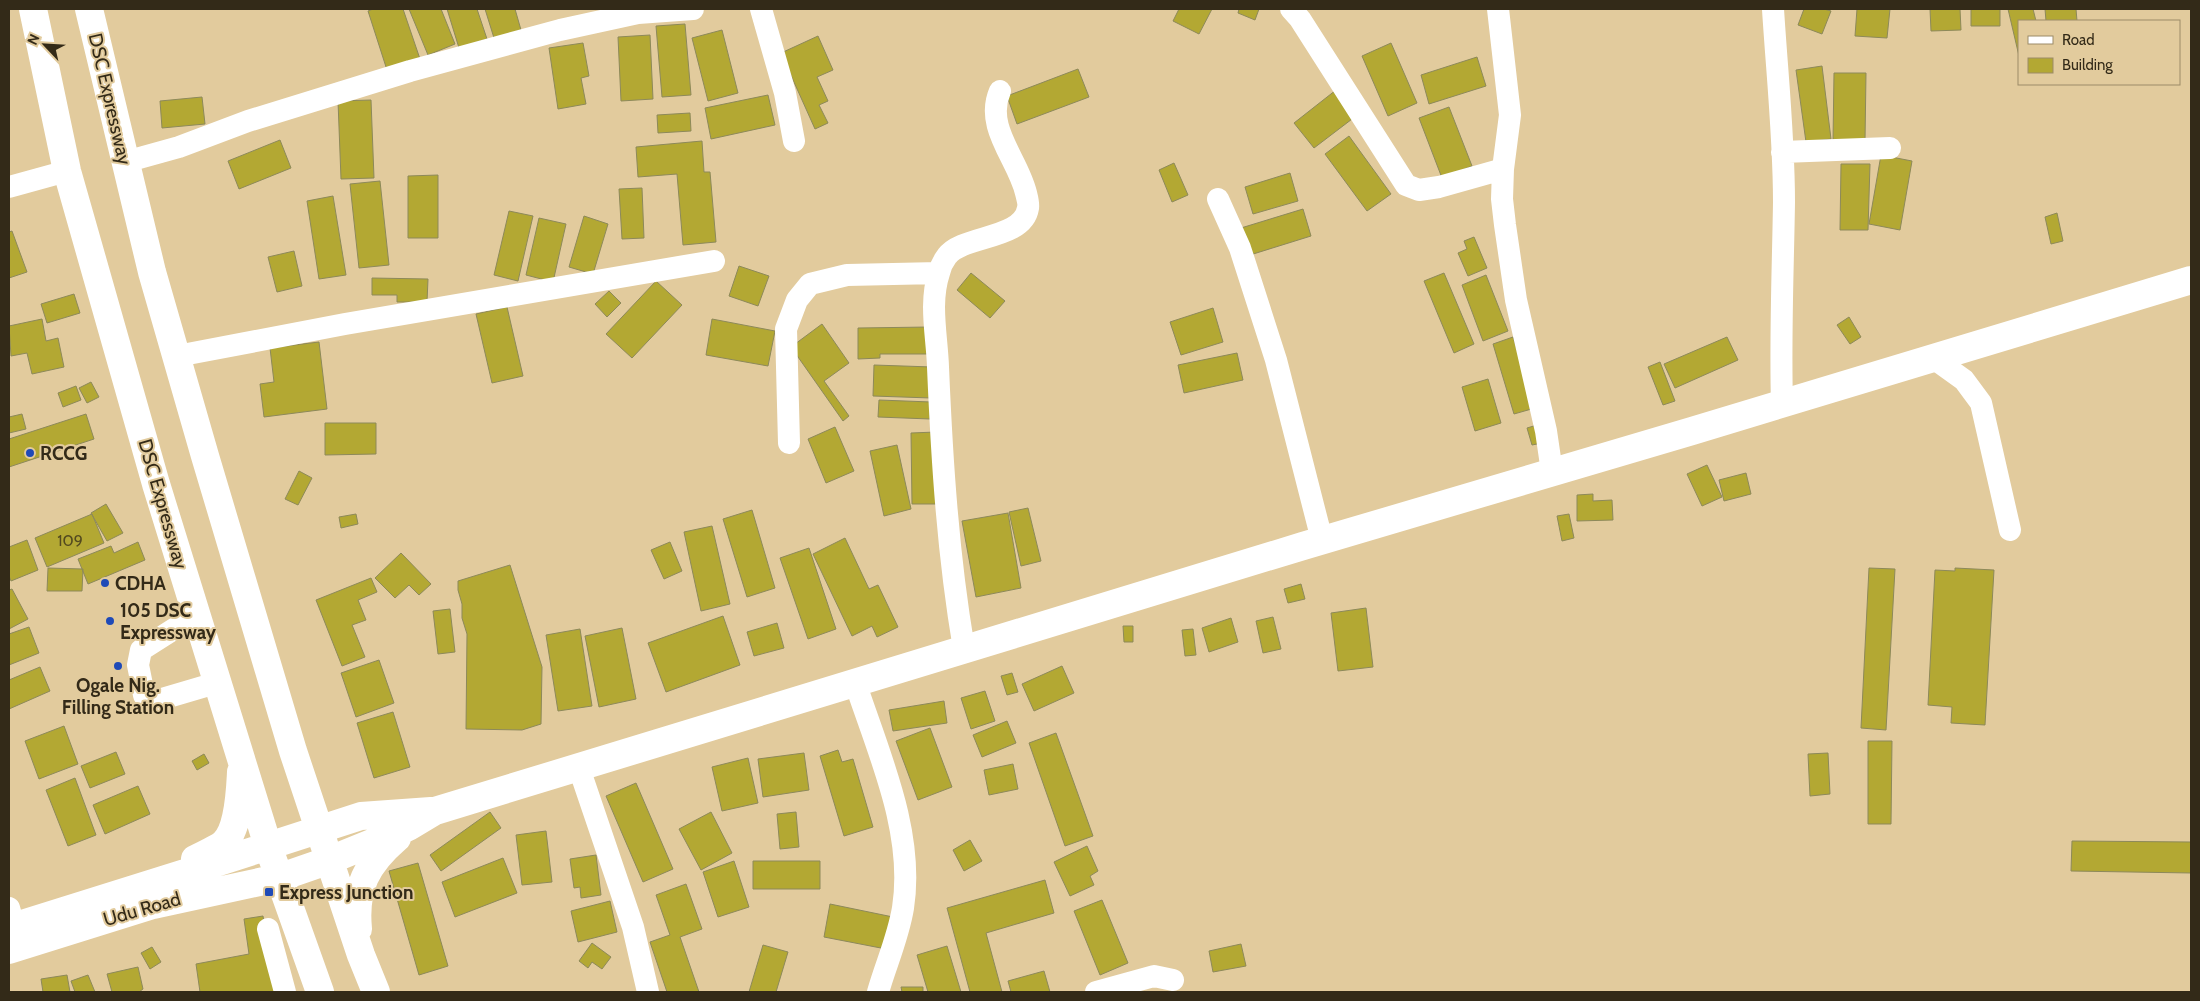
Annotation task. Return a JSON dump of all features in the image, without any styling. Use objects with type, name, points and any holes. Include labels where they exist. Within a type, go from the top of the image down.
[{"type":"main road","name":"DSC Expressway","points":[[33,9],[67,171],[196,615],[278,878],[320,992]]},
{"type":"main road","name":"DSC Expressway","points":[[89,9],[152,272],[293,751],[361,955],[376,992]]},
{"type":"main road","points":[[152,883],[361,816],[435,811],[1322,540],[1782,404],[2191,280]]},
{"type":"main road","points":[[152,883],[224,843],[232,829],[236,814],[239,798],[241,758]]},
{"type":"main road","points":[[361,955],[357,926],[362,881],[370,865],[381,852],[410,826],[435,811]]},
{"type":"main road","name":"Udu Road","points":[[10,928],[153,905],[278,878],[330,860],[410,826]]},
{"type":"main road","name":"Udu Road","points":[[10,928],[152,883]]},
{"type":"street","points":[[125,162],[179,147],[248,121],[410,71],[550,32],[638,13],[693,9]]},
{"type":"street","points":[[761,9],[785,94],[794,141]]},
{"type":"street","points":[[1291,9],[1300,19],[1406,184],[1419,190],[1440,187],[1503,169]]},
{"type":"street","points":[[1498,9],[1510,115],[1503,169],[1502,199],[1505,225],[1516,300],[1546,431],[1552,472]]},
{"type":"street","points":[[1773,9],[1782,152],[1782,404]]},
{"type":"street","points":[[964,649],[953,585],[942,474],[937,344],[933,304],[939,273],[948,255],[966,244],[1006,232],[1024,218],[1029,207],[1022,177],[997,124],[995,102],[1000,91]]},
{"type":"street","points":[[1782,152],[1890,148]]},
{"type":"street","points":[[9,187],[67,171]]},
{"type":"street","points":[[1218,199],[1240,248],[1276,360],[1322,540]]},
{"type":"street","points":[[177,356],[363,321],[714,261]]},
{"type":"street","points":[[790,443],[786,329],[797,300],[810,284],[848,275],[939,273]]},
{"type":"street","points":[[1932,357],[1964,380],[1981,403],[2010,530]]},
{"type":"street","points":[[196,615],[141,650],[138,664],[144,695],[156,701],[216,683]]},
{"type":"street","points":[[855,682],[897,815],[906,875],[903,908],[893,951],[878,992]]},
{"type":"street","points":[[579,768],[633,927],[648,992]]},
{"type":"street","points":[[268,929],[285,992]]},
{"type":"street","points":[[1096,992],[1154,976],[1173,980]]},
{"type":"building","points":[[373,9],[403,9],[420,59],[387,70],[368,11]]},
{"type":"building","points":[[409,9],[441,9],[455,44],[428,55]]},
{"type":"building","points":[[447,9],[477,9],[487,39],[459,48]]},
{"type":"building","points":[[485,9],[515,9],[521,30],[494,38]]},
{"type":"building","points":[[1179,9],[1212,9],[1199,34],[1173,21]]},
{"type":"building","points":[[1239,9],[1259,9],[1255,20],[1238,13]]},
{"type":"building","points":[[1804,9],[1831,11],[1822,34],[1798,25]]},
{"type":"building","points":[[1857,9],[1890,9],[1887,38],[1855,36]]},
{"type":"building","points":[[1930,9],[1960,9],[1961,30],[1931,31]]},
{"type":"building","points":[[1971,9],[2000,9],[2000,26],[1971,26]]},
{"type":"building","points":[[2008,9],[2033,9],[2036,20],[2018,20],[2018,52]]},
{"type":"building","points":[[2045,9],[2076,9],[2077,20],[2046,20]]},
{"type":"building","points":[[685,24],[691,95],[662,97],[656,26]]},
{"type":"building","points":[[722,30],[738,93],[708,101],[692,38]]},
{"type":"building","points":[[650,35],[653,99],[621,101],[618,37]]},
{"type":"building","points":[[818,36],[833,70],[817,77],[828,101],[819,105],[828,123],[815,129],[781,53]]},
{"type":"building","points":[[583,43],[589,76],[581,78],[586,104],[558,109],[549,48]]},
{"type":"building","points":[[1391,43],[1417,103],[1388,116],[1362,56]]},
{"type":"building","points":[[1477,57],[1486,86],[1429,104],[1421,75]]},
{"type":"building","points":[[1822,66],[1831,139],[1806,142],[1796,70]]},
{"type":"building","points":[[1078,69],[1089,97],[1017,124],[1007,96]]},
{"type":"building","points":[[1834,73],[1866,73],[1865,141],[1833,141]]},
{"type":"building","points":[[1336,90],[1356,116],[1314,148],[1294,123]]},
{"type":"building","points":[[768,95],[775,125],[711,139],[705,108]]},
{"type":"building","points":[[202,97],[205,124],[162,128],[160,101]]},
{"type":"building","points":[[371,100],[374,178],[341,179],[338,101]]},
{"type":"building","points":[[1449,107],[1472,166],[1442,178],[1419,118]]},
{"type":"building","points":[[690,113],[691,131],[658,133],[657,115]]},
{"type":"building","points":[[1349,136],[1391,194],[1367,211],[1325,154]]},
{"type":"building","points":[[280,140],[291,168],[239,189],[228,161]]},
{"type":"building","points":[[702,141],[704,172],[710,172],[716,242],[683,245],[677,174],[638,177],[636,147]]},
{"type":"building","points":[[1881,155],[1912,161],[1900,230],[1869,224]]},
{"type":"building","points":[[1174,163],[1188,195],[1172,202],[1159,170]]},
{"type":"building","points":[[1841,164],[1870,164],[1868,230],[1840,230]]},
{"type":"building","points":[[1290,173],[1298,201],[1253,214],[1245,187]]},
{"type":"building","points":[[438,175],[438,238],[408,238],[408,176]]},
{"type":"building","points":[[380,181],[389,265],[359,268],[350,184]]},
{"type":"building","points":[[642,188],[644,238],[622,239],[619,189]]},
{"type":"building","points":[[333,196],[346,275],[319,279],[307,201]]},
{"type":"building","points":[[1303,209],[1311,236],[1250,255],[1241,228]]},
{"type":"building","points":[[509,211],[533,216],[518,281],[494,275]]},
{"type":"building","points":[[2057,213],[2063,241],[2051,244],[2045,217]]},
{"type":"building","points":[[584,216],[608,224],[593,274],[569,267]]},
{"type":"building","points":[[539,218],[566,224],[553,282],[526,275]]},
{"type":"building","points":[[12,231],[27,272],[9,278],[9,232]]},
{"type":"building","points":[[1474,237],[1487,268],[1468,276],[1458,253],[1467,249],[1464,241]]},
{"type":"building","points":[[294,251],[302,286],[277,292],[268,257]]},
{"type":"building","points":[[739,266],[769,276],[758,306],[729,296]]},
{"type":"building","points":[[971,273],[1005,301],[990,318],[957,290]]},
{"type":"building","points":[[1444,273],[1474,344],[1454,353],[1424,281]]},
{"type":"building","points":[[1486,275],[1508,331],[1483,341],[1462,285]]},
{"type":"building","points":[[372,278],[428,279],[427,302],[397,302],[397,295],[372,295]]},
{"type":"building","points":[[656,281],[682,305],[632,358],[606,334]]},
{"type":"building","points":[[609,291],[621,303],[607,317],[595,304]]},
{"type":"building","points":[[74,294],[80,313],[47,323],[41,304]]},
{"type":"building","points":[[507,307],[523,376],[492,383],[476,314]]},
{"type":"building","points":[[1213,308],[1223,342],[1181,355],[1170,322]]},
{"type":"building","points":[[1849,317],[1861,337],[1850,344],[1837,325]]},
{"type":"building","points":[[42,319],[46,341],[58,338],[64,367],[32,374],[27,353],[11,356],[9,326]]},
{"type":"building","points":[[712,319],[775,331],[768,366],[706,355]]},
{"type":"building","points":[[822,324],[849,363],[824,381],[849,416],[843,421],[791,347]]},
{"type":"building","points":[[929,327],[929,354],[880,354],[880,358],[858,359],[858,328]]},
{"type":"building","points":[[1513,337],[1535,408],[1514,414],[1493,344]]},
{"type":"building","points":[[1727,337],[1738,360],[1675,388],[1664,364]]},
{"type":"building","points":[[319,342],[327,409],[264,417],[260,384],[274,382],[270,348]]},
{"type":"building","points":[[1237,353],[1243,380],[1184,393],[1178,365]]},
{"type":"building","points":[[1660,362],[1675,401],[1663,405],[1648,367]]},
{"type":"building","points":[[874,365],[932,367],[931,398],[873,396]]},
{"type":"building","points":[[1488,379],[1501,423],[1475,431],[1462,387]]},
{"type":"building","points":[[91,382],[99,397],[87,403],[79,388]]},
{"type":"building","points":[[76,386],[81,400],[63,407],[58,393]]},
{"type":"building","points":[[879,400],[931,402],[930,419],[878,417]]},
{"type":"building","points":[[22,414],[26,429],[9,433],[9,417]]},
{"type":"building","name":"RCCG","points":[[86,414],[94,439],[9,467],[9,439]]},
{"type":"building","points":[[325,423],[376,423],[376,454],[325,455]]},
{"type":"building","points":[[1537,425],[1542,443],[1532,445],[1527,428]]},
{"type":"building","points":[[835,427],[854,471],[826,483],[808,439]]},
{"type":"building","points":[[936,432],[938,504],[912,504],[911,433]]},
{"type":"building","points":[[897,445],[911,509],[884,516],[870,451]]},
{"type":"building","points":[[1707,465],[1722,497],[1702,506],[1687,474]]},
{"type":"building","points":[[299,471],[312,478],[298,505],[285,499]]},
{"type":"building","points":[[1746,473],[1751,494],[1724,501],[1719,480]]},
{"type":"building","points":[[1593,494],[1593,501],[1612,500],[1613,520],[1577,521],[1577,495]]},
{"type":"building","points":[[106,504],[123,533],[107,541],[91,513]]},
{"type":"building","points":[[1028,508],[1041,561],[1021,566],[1009,512]]},
{"type":"building","points":[[752,510],[775,588],[747,597],[723,519]]},
{"type":"building","points":[[1008,513],[1021,588],[976,597],[962,521]]},
{"type":"building","points":[[92,514],[104,543],[47,567],[35,538]]},
{"type":"building","points":[[356,514],[358,524],[341,528],[339,517]]},
{"type":"building","points":[[1569,514],[1574,538],[1562,541],[1557,516]]},
{"type":"building","points":[[712,526],[730,604],[701,611],[684,532]]},
{"type":"building","points":[[845,538],[869,589],[878,585],[898,627],[877,637],[872,626],[852,636],[813,554]]},
{"type":"building","points":[[27,540],[38,570],[11,581],[9,576],[9,547]]},
{"type":"building","points":[[138,542],[145,560],[88,584],[78,559],[111,546],[114,553]]},
{"type":"building","points":[[670,542],[682,571],[664,579],[651,550]]},
{"type":"building","points":[[809,548],[836,629],[808,639],[780,558]]},
{"type":"building","points":[[401,553],[431,584],[419,595],[409,585],[395,598],[375,578]]},
{"type":"building","points":[[510,565],[542,667],[541,724],[522,730],[466,729],[467,634],[462,618],[462,604],[458,590],[458,581]]},
{"type":"building","points":[[48,568],[83,569],[82,591],[47,591]]},
{"type":"building","points":[[1869,568],[1895,569],[1886,730],[1861,728]]},
{"type":"building","points":[[1955,568],[1994,570],[1985,725],[1951,723],[1952,707],[1928,705],[1935,570],[1955,571]]},
{"type":"building","points":[[371,578],[377,592],[358,600],[366,620],[352,625],[365,657],[342,666],[316,600]]},
{"type":"building","points":[[1301,584],[1305,599],[1288,603],[1284,589]]},
{"type":"building","points":[[12,589],[28,619],[9,629],[9,590]]},
{"type":"building","points":[[1366,608],[1373,667],[1338,671],[1331,613]]},
{"type":"building","points":[[450,609],[455,652],[438,654],[433,611]]},
{"type":"building","points":[[723,616],[740,665],[666,692],[648,643]]},
{"type":"building","points":[[1273,617],[1281,649],[1263,653],[1256,621]]},
{"type":"building","points":[[1231,618],[1238,642],[1209,652],[1202,628]]},
{"type":"building","points":[[777,623],[784,648],[754,656],[747,632]]},
{"type":"building","points":[[1123,626],[1133,626],[1133,642],[1124,642]]},
{"type":"building","points":[[29,627],[39,653],[9,665],[9,634]]},
{"type":"building","points":[[622,628],[636,699],[599,707],[585,636]]},
{"type":"building","points":[[580,629],[592,706],[558,711],[546,635]]},
{"type":"building","points":[[1193,629],[1196,655],[1185,656],[1182,630]]},
{"type":"building","points":[[379,660],[394,703],[356,717],[341,673]]},
{"type":"building","points":[[1062,666],[1074,693],[1034,711],[1022,684]]},
{"type":"building","points":[[40,667],[50,691],[9,709],[9,680]]},
{"type":"building","points":[[1012,673],[1018,692],[1007,695],[1001,676]]},
{"type":"building","points":[[985,691],[995,721],[971,729],[961,698]]},
{"type":"building","points":[[944,701],[947,723],[893,731],[889,710]]},
{"type":"building","points":[[393,712],[410,767],[374,778],[357,723]]},
{"type":"building","points":[[1007,721],[1016,743],[982,757],[973,735]]},
{"type":"building","points":[[64,726],[78,764],[39,779],[25,741]]},
{"type":"building","points":[[930,728],[952,787],[918,800],[896,741]]},
{"type":"building","points":[[1056,733],[1093,836],[1065,846],[1029,743]]},
{"type":"building","points":[[1868,741],[1892,741],[1891,824],[1868,824]]},
{"type":"building","points":[[838,750],[842,762],[853,759],[873,827],[844,836],[820,756]]},
{"type":"building","points":[[116,752],[125,774],[90,788],[81,766]]},
{"type":"building","points":[[804,753],[809,790],[763,797],[758,759]]},
{"type":"building","points":[[1828,753],[1830,794],[1810,796],[1808,754]]},
{"type":"building","points":[[204,754],[209,763],[197,770],[192,761]]},
{"type":"building","points":[[748,758],[758,803],[722,811],[712,767]]},
{"type":"building","points":[[1013,764],[1018,789],[989,795],[984,770]]},
{"type":"building","points":[[75,778],[96,835],[68,846],[46,790]]},
{"type":"building","points":[[636,783],[673,869],[643,882],[606,796]]},
{"type":"building","points":[[138,786],[150,814],[105,834],[93,805]]},
{"type":"building","points":[[490,812],[501,828],[441,871],[430,855]]},
{"type":"building","points":[[711,812],[732,853],[701,870],[679,829]]},
{"type":"building","points":[[796,812],[799,847],[780,849],[777,814]]},
{"type":"building","points":[[546,831],[552,882],[522,885],[516,835]]},
{"type":"building","points":[[970,840],[982,861],[964,871],[953,850]]},
{"type":"building","points":[[2072,841],[2191,842],[2191,873],[2071,871]]},
{"type":"building","points":[[1087,846],[1098,871],[1090,876],[1094,885],[1070,896],[1054,862]]},
{"type":"building","points":[[596,855],[601,895],[581,898],[580,887],[574,888],[570,859]]},
{"type":"building","points":[[503,858],[517,893],[455,917],[442,882]]},
{"type":"building","points":[[734,861],[749,907],[718,917],[703,872]]},
{"type":"building","points":[[753,861],[820,861],[820,889],[753,889]]},
{"type":"building","points":[[418,863],[448,966],[419,975],[389,871]]},
{"type":"building","points":[[1045,880],[1054,913],[986,933],[1002,992],[970,992],[947,908]]},
{"type":"building","points":[[686,884],[702,929],[680,937],[699,992],[667,992],[650,942],[670,935],[656,895]]},
{"type":"building","points":[[1102,900],[1128,963],[1100,975],[1074,911]]},
{"type":"building","points":[[610,901],[617,932],[578,942],[571,911]]},
{"type":"building","points":[[830,904],[893,917],[886,949],[824,937]]},
{"type":"building","points":[[263,916],[275,992],[200,992],[196,964],[249,954],[244,919]]},
{"type":"building","points":[[592,943],[611,957],[602,969],[592,962],[588,968],[579,961]]},
{"type":"building","points":[[1241,944],[1246,966],[1213,972],[1209,951]]},
{"type":"building","points":[[763,945],[788,952],[776,992],[749,992]]},
{"type":"building","points":[[947,946],[961,992],[928,992],[917,955]]},
{"type":"building","points":[[152,947],[161,962],[150,969],[141,953]]},
{"type":"building","points":[[138,967],[143,989],[139,992],[112,992],[107,974]]},
{"type":"building","points":[[1044,971],[1050,992],[1011,992],[1008,981]]},
{"type":"building","points":[[67,975],[70,992],[43,992],[41,979]]},
{"type":"building","points":[[88,975],[95,992],[75,992],[71,981]]},
{"type":"building","points":[[901,987],[923,987],[923,992],[902,992]]},
{"type":"place","name":"RCCG","points":[[30,453]]},
{"type":"place","name":"CDHA","points":[[105,583]]},
{"type":"place","name":"105 DSC Expressway","points":[[110,621]]},
{"type":"place","name":"Ogale Nig. Filling Station","points":[[118,666]]},
{"type":"place","name":"Express Junction","points":[[269,892]]}]
